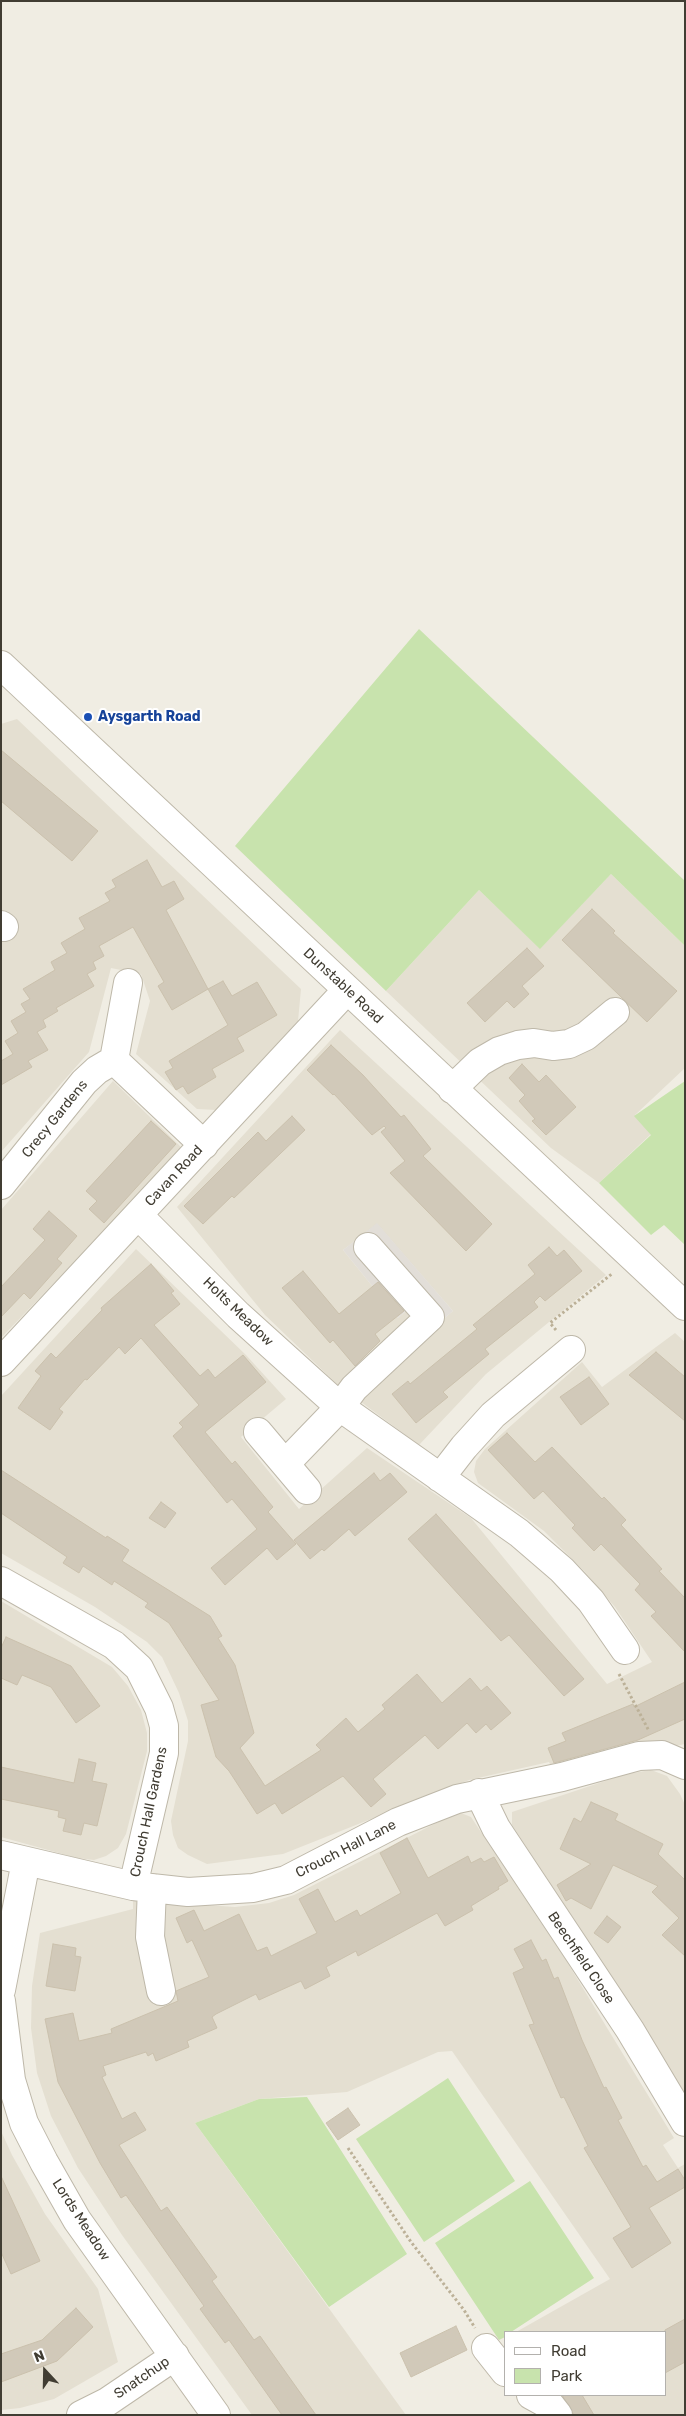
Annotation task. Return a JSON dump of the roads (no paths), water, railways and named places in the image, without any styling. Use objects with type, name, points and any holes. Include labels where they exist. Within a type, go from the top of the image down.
[{"type":"street","name":"Dunstable Road","points":[[6,680],[347,990],[685,1306]]},
{"type":"street","points":[[128,983],[114,1060],[204,1145]]},
{"type":"street","name":"Cavan Road","points":[[1,1362],[347,990]]},
{"type":"street","points":[[452,1089],[480,1062],[499,1051],[518,1045],[534,1043],[553,1046],[569,1044],[586,1036],[615,1012]]},
{"type":"street","name":"Crecy Gardens","points":[[1,1185],[84,1082],[97,1070],[114,1060]]},
{"type":"street","name":"Holts Meadow","points":[[138,1215],[238,1315],[340,1408],[519,1532],[562,1570],[591,1601],[625,1650]]},
{"type":"street","points":[[285,1464],[340,1408],[354,1388],[430,1317],[368,1247]]},
{"type":"street","points":[[440,1478],[464,1446],[493,1415],[571,1350]]},
{"type":"street","points":[[258,1432],[307,1490]]},
{"type":"street","name":"Crouch Hall Gardens","points":[[1,1581],[114,1645],[139,1668],[159,1708],[164,1726],[164,1753],[142,1887],[161,1991]]},
{"type":"street","name":"Crouch Hall Lane","points":[[14,1858],[142,1887],[188,1892],[222,1892],[254,1888],[286,1880],[398,1822],[457,1799],[562,1777],[639,1756],[673,1760]]},
{"type":"street","name":"Beechfield Close","points":[[479,1793],[496,1828],[630,2030],[685,2122]]},
{"type":"street","points":[[1,1990],[14,1858]]},
{"type":"street","name":"Lords Meadow","points":[[1,2001],[11,2080],[24,2123],[40,2154],[77,2220],[176,2356],[216,2415]]},
{"type":"street","points":[[486,2348],[503,2369]]},
{"type":"street","name":"Snatchup","points":[[81,2415],[107,2402],[176,2356]]},
{"type":"street","points":[[533,2396],[551,2406],[558,2415]]},
{"type":"place","name":"Aysgarth Road","points":[[88,717]]}]
